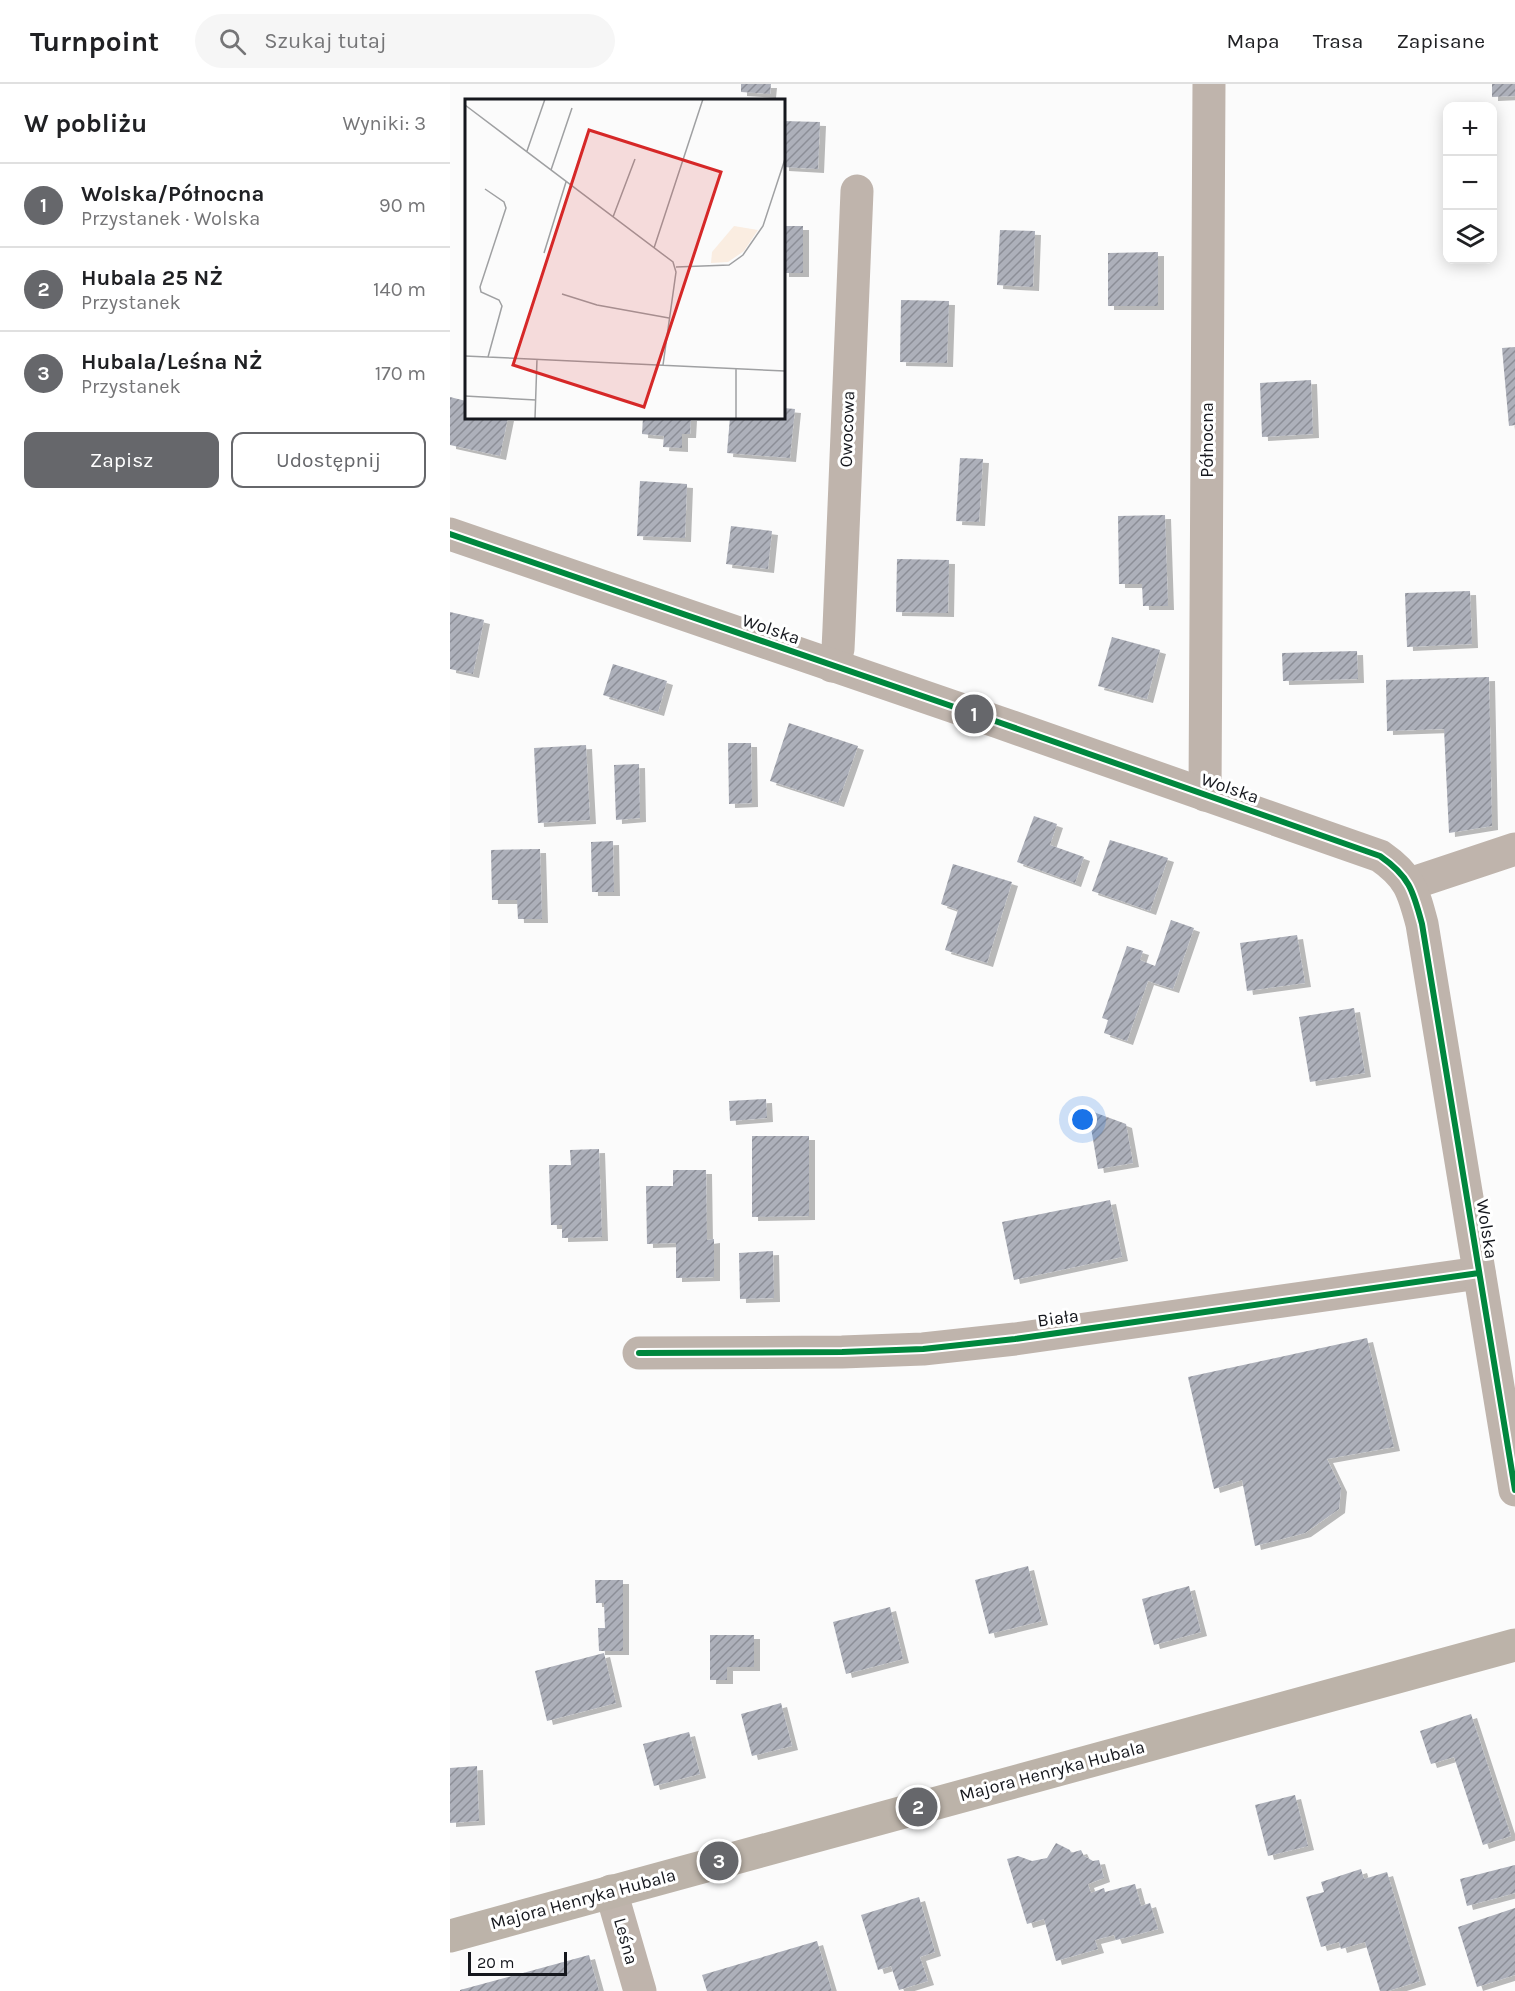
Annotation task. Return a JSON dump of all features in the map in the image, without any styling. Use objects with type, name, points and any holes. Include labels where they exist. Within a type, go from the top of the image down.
[{"type":"main road","name":"Majora Henryka Hubala","points":[[450,1936],[1515,1645]]},
{"type":"street","name":"Północna","points":[[1205,795],[1209,84]]},
{"type":"street","name":"Owocowa","points":[[832,666],[838,649],[857,191]]},
{"type":"street","name":"Wolska","points":[[450,534],[1380,856],[1397,868],[1410,884],[1422,924],[1515,1490]]},
{"type":"street","points":[[1410,884],[1515,849]]},
{"type":"street","name":"Biała","points":[[639,1353],[842,1352],[923,1349],[1015,1339],[1479,1273]]},
{"type":"street","name":"Leśna","points":[[611,1891],[640,1991]]},
{"type":"building","points":[[741,84],[771,84],[770,94],[741,92]]},
{"type":"building","points":[[1492,84],[1515,84],[1515,96],[1492,97]]},
{"type":"building","points":[[784,121],[820,122],[818,169],[784,167]]},
{"type":"building","points":[[784,226],[803,226],[803,273],[784,273]]},
{"type":"building","points":[[1000,230],[1035,231],[1033,287],[997,285]]},
{"type":"building","points":[[1158,252],[1158,306],[1108,306],[1108,253]]},
{"type":"building","points":[[901,300],[949,301],[947,363],[900,362]]},
{"type":"building","points":[[1515,347],[1515,425],[1509,426],[1502,348]]},
{"type":"building","points":[[1311,380],[1313,434],[1262,437],[1260,383]]},
{"type":"building","points":[[450,397],[465,401],[465,418],[508,418],[500,456],[450,445]]},
{"type":"building","points":[[784,408],[795,409],[790,458],[727,453],[730,418],[784,418]]},
{"type":"building","points":[[643,418],[691,418],[690,434],[682,434],[682,448],[663,447],[664,436],[642,434]]},
{"type":"building","points":[[960,458],[983,459],[979,522],[956,521]]},
{"type":"building","points":[[640,481],[687,484],[685,538],[637,536]]},
{"type":"building","points":[[1165,515],[1168,606],[1143,606],[1142,584],[1119,584],[1118,516]]},
{"type":"building","points":[[731,526],[772,531],[768,569],[726,564]]},
{"type":"building","points":[[897,559],[949,560],[948,613],[896,612]]},
{"type":"building","points":[[1470,591],[1472,644],[1407,647],[1405,593]]},
{"type":"building","points":[[450,612],[484,620],[473,674],[450,669]]},
{"type":"building","points":[[1112,637],[1160,650],[1147,699],[1098,686]]},
{"type":"building","points":[[1357,651],[1358,679],[1283,681],[1282,653]]},
{"type":"building","points":[[613,664],[667,681],[658,712],[603,695]]},
{"type":"building","points":[[1489,677],[1492,826],[1449,833],[1444,729],[1387,731],[1386,680]]},
{"type":"building","points":[[789,723],[858,746],[838,803],[770,781]]},
{"type":"building","points":[[728,743],[751,743],[752,803],[729,804]]},
{"type":"building","points":[[586,745],[590,820],[538,823],[534,748]]},
{"type":"building","points":[[639,764],[640,818],[616,820],[614,765]]},
{"type":"building","points":[[1034,816],[1057,824],[1050,845],[1084,857],[1075,883],[1017,862]]},
{"type":"building","points":[[1110,840],[1168,858],[1150,911],[1092,891]]},
{"type":"building","points":[[613,841],[614,892],[592,892],[591,842]]},
{"type":"building","points":[[540,849],[542,919],[518,919],[517,900],[492,900],[491,850]]},
{"type":"building","points":[[953,864],[1012,882],[987,963],[945,950],[958,910],[941,904]]},
{"type":"building","points":[[1171,920],[1194,928],[1173,989],[1148,981],[1127,1041],[1104,1033],[1108,1020],[1102,1018],[1127,946],[1143,951],[1140,960],[1155,966]]},
{"type":"building","points":[[1297,935],[1305,983],[1247,991],[1240,943]]},
{"type":"building","points":[[1354,1008],[1365,1073],[1310,1082],[1299,1017]]},
{"type":"building","points":[[766,1099],[767,1118],[730,1121],[729,1101]]},
{"type":"building","points":[[1088,1110],[1126,1124],[1133,1163],[1098,1169]]},
{"type":"building","points":[[752,1136],[809,1136],[809,1216],[752,1217]]},
{"type":"building","points":[[599,1149],[602,1237],[562,1238],[562,1225],[551,1225],[549,1165],[571,1165],[570,1150]]},
{"type":"building","points":[[673,1170],[706,1170],[707,1240],[714,1239],[714,1277],[676,1278],[676,1243],[647,1244],[646,1186],[673,1186]]},
{"type":"building","points":[[1110,1200],[1122,1257],[1014,1280],[1002,1222]]},
{"type":"building","points":[[773,1251],[774,1298],[740,1299],[739,1253]]},
{"type":"building","points":[[1367,1338],[1394,1447],[1327,1459],[1341,1488],[1339,1509],[1305,1533],[1255,1546],[1242,1480],[1214,1489],[1188,1377]]},
{"type":"building","points":[[1028,1566],[1042,1621],[989,1634],[975,1580]]},
{"type":"building","points":[[595,1580],[623,1580],[623,1651],[599,1651],[598,1628],[605,1628],[604,1603],[596,1603]]},
{"type":"building","points":[[1189,1586],[1201,1632],[1154,1645],[1142,1599]]},
{"type":"building","points":[[890,1607],[903,1659],[846,1674],[833,1622]]},
{"type":"building","points":[[710,1635],[754,1635],[754,1667],[727,1667],[727,1680],[710,1680]]},
{"type":"building","points":[[604,1653],[616,1703],[547,1721],[535,1671]]},
{"type":"building","points":[[781,1703],[792,1746],[752,1756],[741,1714]]},
{"type":"building","points":[[1471,1714],[1511,1836],[1483,1845],[1454,1757],[1431,1764],[1420,1731]]},
{"type":"building","points":[[689,1732],[700,1774],[654,1786],[643,1744]]},
{"type":"building","points":[[477,1766],[479,1821],[450,1823],[450,1768]]},
{"type":"building","points":[[1295,1795],[1308,1846],[1268,1856],[1255,1805]]},
{"type":"building","points":[[1056,1843],[1070,1850],[1071,1853],[1081,1850],[1084,1856],[1093,1861],[1099,1860],[1104,1878],[1088,1884],[1091,1893],[1104,1888],[1105,1892],[1135,1884],[1141,1906],[1150,1903],[1158,1929],[1116,1940],[1114,1935],[1095,1940],[1098,1949],[1056,1961],[1044,1919],[1027,1924],[1007,1859],[1018,1856],[1032,1861],[1047,1858]]},
{"type":"building","points":[[1515,1865],[1515,1893],[1467,1906],[1460,1879]]},
{"type":"building","points":[[1361,1869],[1364,1879],[1387,1872],[1420,1981],[1388,1991],[1380,1991],[1365,1942],[1341,1949],[1339,1942],[1321,1947],[1306,1897],[1324,1892],[1321,1882]]},
{"type":"building","points":[[919,1897],[935,1952],[920,1957],[928,1981],[899,1990],[891,1966],[878,1970],[861,1915]]},
{"type":"building","points":[[1515,1908],[1515,1975],[1477,1987],[1458,1927]]},
{"type":"building","points":[[817,1941],[832,1991],[707,1991],[702,1975]]},
{"type":"building","points":[[589,1955],[599,1991],[460,1991],[460,1990]]},
{"type":"cycle path","points":[[450,534],[1380,856],[1398,870],[1412,893],[1422,924],[1515,1490]]},
{"type":"cycle path","points":[[639,1353],[842,1352],[923,1349],[1015,1339],[1479,1273]]},
{"type":"place","name":"Wolska/Północna","points":[[974,714]]},
{"type":"place","name":"Hubala 25 NŻ","points":[[918,1807]]},
{"type":"place","name":"Hubala/Leśna NŻ","points":[[719,1861]]}]
